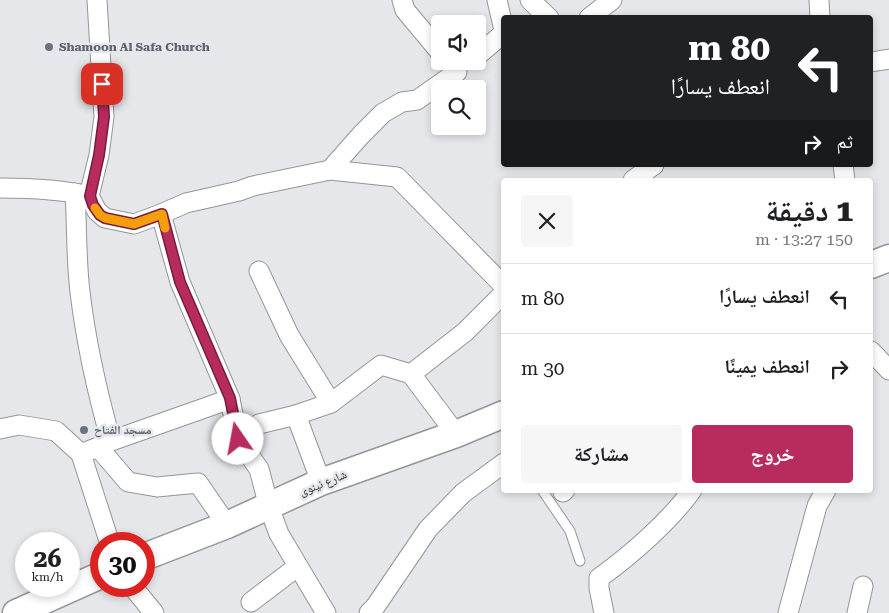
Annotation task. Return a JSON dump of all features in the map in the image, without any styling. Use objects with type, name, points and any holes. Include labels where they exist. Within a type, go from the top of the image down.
[{"type":"main road","points":[[873,264],[889,258]]},
{"type":"main road","name":"شارع نينوى","points":[[155,553],[227,525],[321,482],[456,434],[501,415]]},
{"type":"main road","points":[[16,613],[90,580]]},
{"type":"street","points":[[98,0],[104,117],[99,155],[82,194],[80,290],[98,396],[97,447],[108,532]]},
{"type":"street","points":[[402,0],[404,10],[431,42]]},
{"type":"street","points":[[530,0],[547,15]]},
{"type":"street","points":[[593,15],[612,0]]},
{"type":"street","points":[[819,0],[820,15]]},
{"type":"street","points":[[498,1],[501,16]]},
{"type":"street","points":[[486,48],[501,35]]},
{"type":"street","points":[[873,62],[889,59]]},
{"type":"street","points":[[330,170],[383,113],[402,102],[417,100],[452,70]]},
{"type":"street","points":[[636,178],[651,167]]},
{"type":"street","points":[[0,188],[34,188],[82,194],[105,218],[134,224],[186,203],[330,170],[396,177],[501,283]]},
{"type":"street","points":[[162,214],[180,282],[230,398],[238,439],[259,469],[269,507],[279,534],[326,613]]},
{"type":"street","points":[[259,271],[289,335],[331,403]]},
{"type":"street","points":[[411,374],[465,332],[501,296]]},
{"type":"street","points":[[878,352],[889,370]]},
{"type":"street","points":[[238,439],[259,424],[296,415],[331,403],[381,365],[411,374],[456,434]]},
{"type":"street","points":[[97,447],[230,398]]},
{"type":"street","points":[[296,415],[321,482]]},
{"type":"street","points":[[0,429],[19,425],[56,431],[97,447],[128,482],[157,487],[198,483],[227,525]]},
{"type":"street","points":[[369,613],[428,529],[463,493],[501,465]]},
{"type":"street","points":[[604,613],[599,578],[642,544],[690,493]]},
{"type":"street","points":[[788,613],[817,506],[824,493]]},
{"type":"street","points":[[251,602],[297,567]]},
{"type":"street","points":[[857,613],[863,586]]},
{"type":"street","points":[[141,597],[154,613]]},
{"type":"lane","points":[[544,493],[570,531],[580,561]]},
{"type":"slow traffic","points":[[95,208],[105,218],[134,224],[162,214],[165,228]]},
{"type":"place","name":"Shamoon Al Safa Church","points":[[49,47]]},
{"type":"place","name":"مسجد الفتاح","points":[[84,430]]},
{"type":"route","points":[[102,84],[104,117],[99,155],[90,196],[93,205],[100,215],[105,218],[134,224],[162,214],[180,282],[230,398],[238,439]]}]
